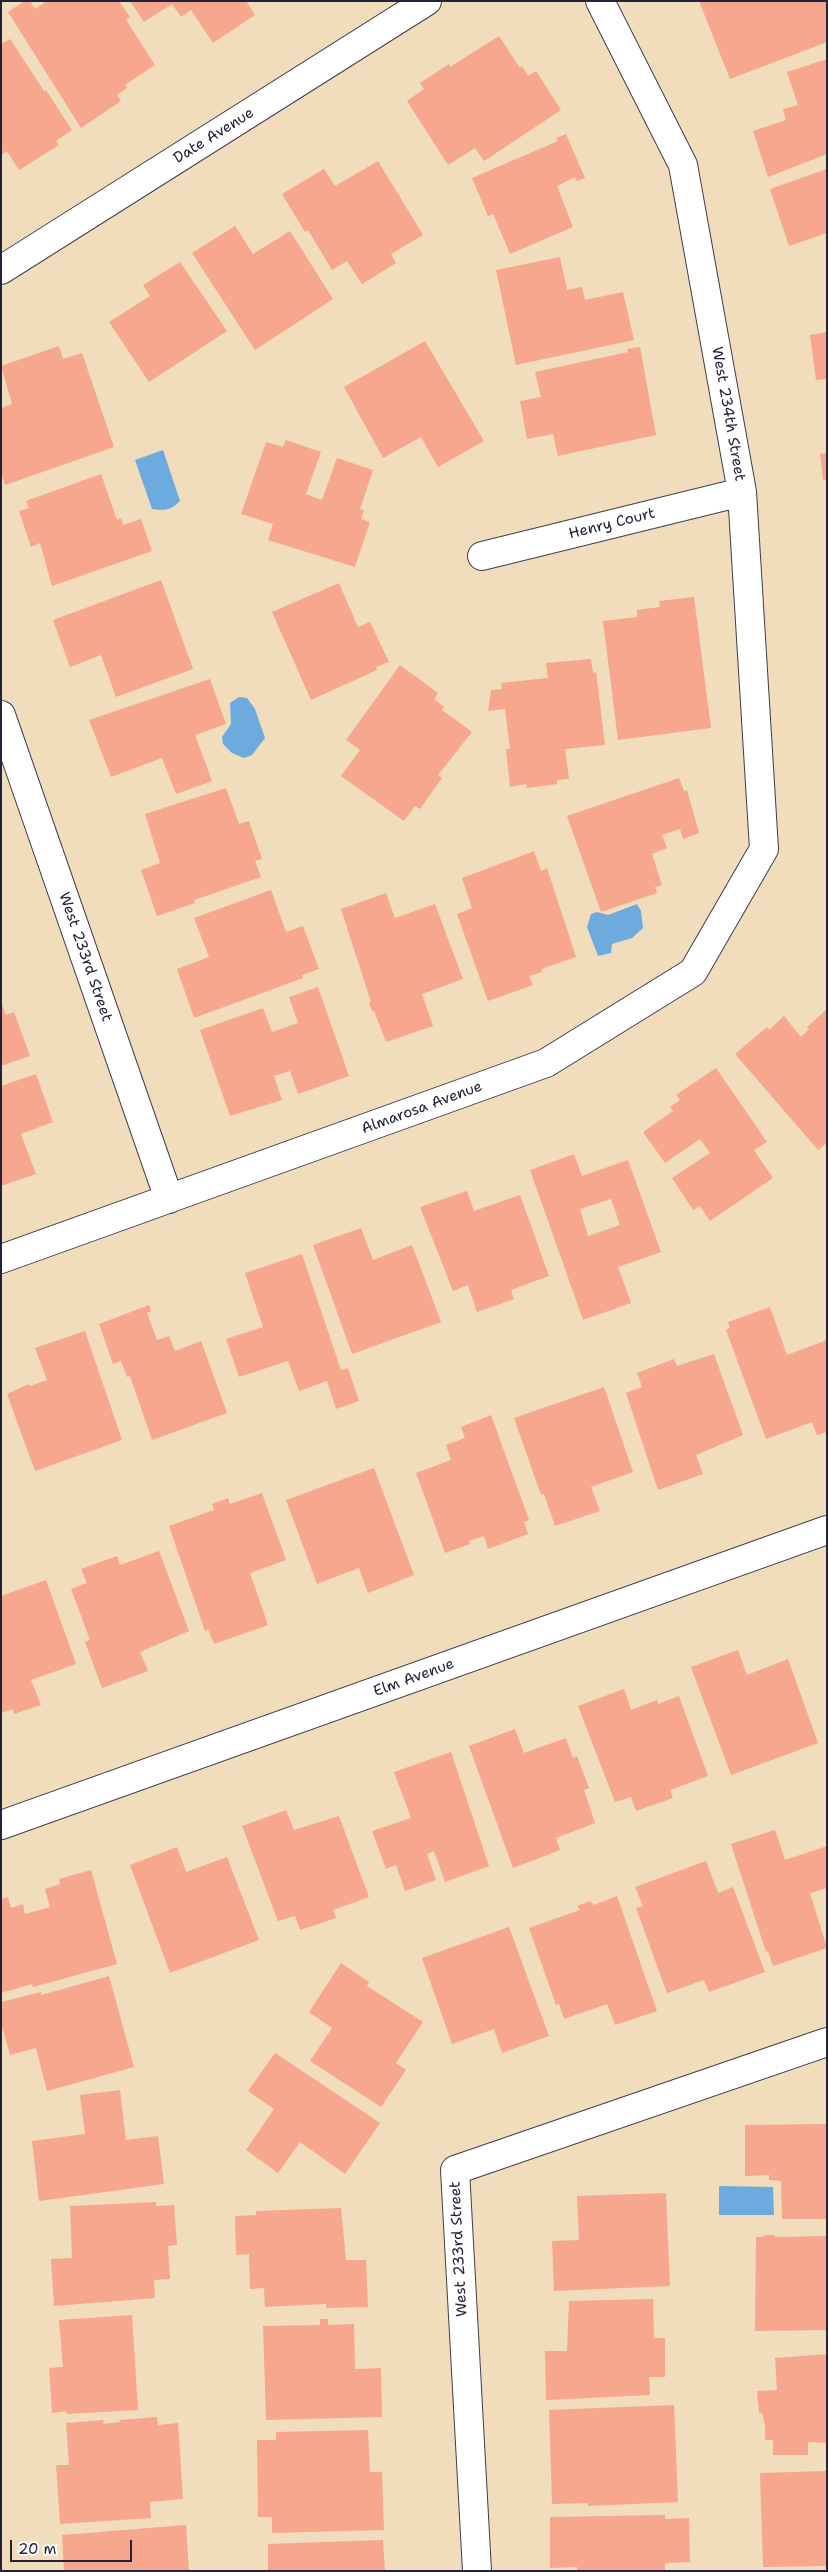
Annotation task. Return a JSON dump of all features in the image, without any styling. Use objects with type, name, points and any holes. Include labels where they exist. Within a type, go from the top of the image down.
[{"type":"street","name":"Date Avenue","points":[[1,270],[427,1]]},
{"type":"street","name":"West 234th Street","points":[[600,1],[683,165],[742,492],[764,849]]},
{"type":"street","name":"Henry Court","points":[[482,556],[742,492]]},
{"type":"street","name":"West 233rd Street","points":[[1,715],[169,1199]]},
{"type":"street","name":"Almarosa Avenue","points":[[1,1259],[546,1063],[693,972],[764,849]]},
{"type":"street","name":"Elm Avenue","points":[[1,1825],[827,1530]]},
{"type":"street","name":"West 233rd Street","points":[[477,2571],[455,2170],[827,2042]]},
{"type":"water","points":[[163,450],[180,501],[168,509],[161,510],[152,509],[135,460]]},
{"type":"water","points":[[239,697],[247,698],[255,709],[265,738],[252,755],[244,758],[232,753],[223,744],[222,737],[231,724],[230,703]]},
{"type":"water","points":[[637,904],[641,911],[643,928],[632,938],[612,944],[611,953],[598,956],[587,927],[591,914],[597,912],[608,915]]},
{"type":"water","points":[[719,2186],[773,2187],[774,2215],[719,2215]]},
{"type":"building","points":[[25,1],[30,1],[35,9],[47,1],[119,1],[130,17],[126,20],[155,65],[125,85],[127,88],[117,95],[121,101],[81,128],[8,12]]},
{"type":"building","points":[[130,1],[246,1],[255,15],[213,43],[191,10],[181,17],[172,4],[144,22]]},
{"type":"building","points":[[699,1],[827,1],[827,42],[730,79]]},
{"type":"building","points":[[499,36],[520,68],[522,66],[528,76],[536,71],[561,110],[484,161],[475,148],[448,165],[407,101],[424,89],[420,83],[449,64],[450,67]]},
{"type":"building","points":[[10,39],[72,130],[56,141],[59,145],[19,170],[7,151],[1,155],[1,44]]},
{"type":"building","points":[[827,59],[827,154],[768,177],[753,131],[786,120],[783,109],[798,105],[787,72]]},
{"type":"building","points":[[566,134],[585,178],[577,181],[575,177],[557,186],[573,227],[510,254],[493,214],[488,216],[472,178],[558,141],[556,138]]},
{"type":"building","points":[[378,161],[423,235],[391,254],[396,263],[362,284],[347,261],[332,270],[308,230],[305,232],[282,194],[324,169],[335,186]]},
{"type":"building","points":[[827,169],[827,233],[789,246],[770,189]]},
{"type":"building","points":[[235,226],[253,254],[290,231],[333,299],[255,350],[192,253]]},
{"type":"building","points":[[560,257],[567,290],[582,287],[585,300],[623,292],[634,340],[516,365],[496,270]]},
{"type":"building","points":[[180,262],[227,331],[149,382],[109,322],[150,296],[143,285]]},
{"type":"building","points":[[827,332],[827,379],[816,380],[810,335]]},
{"type":"building","points":[[425,341],[484,441],[438,467],[421,437],[383,458],[344,387]]},
{"type":"building","points":[[59,346],[63,359],[82,353],[114,447],[5,485],[1,473],[1,408],[12,404],[1,366]]},
{"type":"building","points":[[640,347],[656,435],[558,456],[553,434],[527,439],[520,401],[541,397],[535,372],[628,352],[627,349]]},
{"type":"building","points":[[286,440],[321,452],[306,494],[322,500],[337,458],[373,470],[360,509],[364,510],[361,519],[370,522],[355,567],[268,540],[273,524],[241,514],[266,442],[283,447]]},
{"type":"building","points":[[827,453],[827,479],[823,480],[820,454]]},
{"type":"building","points":[[101,474],[117,520],[121,518],[123,525],[141,519],[152,551],[52,586],[40,543],[31,547],[19,511],[29,508],[26,501]]},
{"type":"building","points":[[161,580],[193,669],[116,697],[101,655],[70,667],[53,620]]},
{"type":"building","points":[[339,583],[358,627],[370,622],[389,662],[376,667],[377,670],[311,700],[272,612]]},
{"type":"building","points":[[694,597],[711,728],[618,740],[603,621],[637,617],[637,610],[660,607],[659,601]]},
{"type":"building","points":[[591,659],[593,673],[596,672],[605,745],[565,749],[569,779],[557,780],[557,784],[527,788],[526,784],[510,787],[506,749],[510,749],[505,709],[488,711],[491,690],[502,689],[501,683],[548,678],[546,663]]},
{"type":"building","points":[[400,665],[438,693],[434,699],[444,707],[442,710],[472,732],[438,775],[442,778],[420,809],[415,806],[404,821],[341,776],[360,750],[346,740]]},
{"type":"building","points":[[210,679],[226,724],[195,735],[212,781],[176,794],[162,758],[111,777],[89,720]]},
{"type":"building","points":[[679,778],[684,791],[687,790],[699,833],[683,839],[680,829],[662,835],[667,848],[652,854],[662,885],[655,887],[657,893],[601,912],[567,816]]},
{"type":"building","points":[[226,788],[239,824],[249,821],[262,859],[255,861],[261,877],[194,900],[195,903],[157,916],[141,870],[160,863],[145,814]]},
{"type":"building","points":[[534,851],[541,871],[547,868],[576,957],[541,969],[542,972],[529,976],[533,985],[488,1001],[457,914],[472,908],[462,878]]},
{"type":"building","points":[[271,890],[286,932],[303,926],[319,969],[302,975],[303,978],[194,1018],[177,969],[209,957],[194,918]]},
{"type":"building","points":[[386,893],[395,918],[435,904],[463,979],[422,994],[433,1026],[386,1042],[369,1003],[371,1002],[341,909]]},
{"type":"building","points":[[318,987],[349,1076],[298,1094],[290,1071],[274,1076],[282,1100],[230,1116],[200,1030],[263,1008],[272,1032],[298,1023],[289,997]]},
{"type":"building","points":[[1,1002],[6,1015],[14,1012],[30,1056],[1,1066]]},
{"type":"building","points":[[827,1009],[827,1143],[818,1150],[735,1054],[767,1027],[769,1030],[784,1016],[801,1037],[809,1029],[807,1027]]},
{"type":"building","points":[[716,1068],[767,1142],[754,1150],[773,1178],[710,1221],[700,1206],[693,1210],[672,1178],[710,1153],[700,1139],[665,1163],[643,1132],[673,1111],[670,1107],[680,1100],[676,1095]]},
{"type":"building","points":[[36,1074],[53,1122],[21,1134],[36,1174],[1,1186],[1,1086]]},
{"type":"building","points":[[574,1154],[582,1176],[628,1160],[661,1252],[618,1267],[631,1303],[583,1320],[530,1170]],"holes":[[[611,1199],[620,1225],[588,1236],[580,1209]]]},
{"type":"building","points":[[467,1191],[474,1211],[520,1195],[549,1276],[511,1290],[514,1299],[477,1312],[468,1285],[453,1291],[420,1207]]},
{"type":"building","points":[[361,1228],[373,1260],[412,1245],[441,1322],[352,1354],[313,1245]]},
{"type":"building","points":[[302,1254],[341,1370],[348,1368],[359,1401],[336,1409],[327,1381],[299,1391],[288,1361],[239,1377],[226,1339],[263,1327],[245,1273]]},
{"type":"building","points":[[149,1305],[151,1311],[147,1313],[157,1340],[169,1336],[175,1351],[201,1341],[227,1413],[152,1440],[130,1376],[127,1377],[121,1361],[113,1364],[99,1324]]},
{"type":"building","points":[[770,1307],[787,1355],[827,1340],[827,1432],[817,1435],[812,1422],[766,1439],[726,1330],[730,1328],[728,1322]]},
{"type":"building","points":[[85,1331],[122,1440],[35,1471],[7,1394],[29,1384],[30,1386],[47,1380],[35,1348]]},
{"type":"building","points":[[714,1354],[743,1435],[696,1455],[703,1474],[658,1490],[626,1393],[642,1387],[637,1373],[674,1359],[677,1366]]},
{"type":"building","points":[[604,1387],[633,1472],[591,1487],[600,1511],[555,1526],[544,1494],[541,1495],[514,1418]]},
{"type":"building","points":[[491,1415],[529,1520],[524,1522],[528,1534],[488,1549],[484,1536],[469,1541],[470,1544],[445,1553],[416,1473],[451,1460],[446,1445],[465,1438],[461,1427]]},
{"type":"building","points":[[374,1468],[414,1575],[368,1593],[359,1568],[317,1584],[286,1500]]},
{"type":"building","points":[[262,1493],[286,1560],[250,1573],[268,1625],[214,1644],[208,1629],[205,1631],[169,1526],[214,1510],[212,1504],[228,1498],[230,1504]]},
{"type":"building","points":[[159,1551],[189,1631],[140,1652],[148,1671],[102,1688],[85,1642],[90,1640],[71,1589],[87,1583],[81,1569],[117,1556],[120,1565]]},
{"type":"building","points":[[46,1580],[76,1664],[31,1680],[41,1705],[14,1714],[13,1709],[1,1713],[1,1596]]},
{"type":"building","points":[[738,1650],[747,1675],[788,1659],[818,1743],[731,1775],[691,1667]]},
{"type":"building","points":[[624,1689],[631,1710],[657,1700],[658,1704],[679,1696],[708,1776],[670,1790],[673,1798],[636,1811],[631,1797],[615,1802],[578,1706]]},
{"type":"building","points":[[515,1729],[524,1753],[566,1738],[573,1758],[577,1756],[589,1788],[584,1790],[595,1823],[556,1838],[560,1850],[513,1868],[469,1746]]},
{"type":"building","points":[[451,1752],[489,1866],[445,1882],[434,1851],[427,1854],[436,1880],[405,1891],[396,1865],[386,1869],[372,1831],[411,1818],[394,1772]]},
{"type":"building","points":[[286,1810],[294,1830],[339,1816],[369,1897],[333,1910],[336,1918],[300,1930],[295,1916],[278,1921],[242,1826]]},
{"type":"building","points":[[775,1830],[785,1860],[827,1846],[827,1888],[810,1893],[827,1948],[773,1966],[768,1951],[766,1952],[731,1844]]},
{"type":"building","points":[[177,1847],[186,1872],[227,1857],[259,1940],[170,1973],[130,1865]]},
{"type":"building","points":[[706,1861],[718,1893],[733,1887],[765,1972],[709,1992],[704,1980],[667,1993],[636,1908],[643,1906],[635,1887]]},
{"type":"building","points":[[91,1870],[117,1964],[33,1987],[32,1984],[1,1993],[1,1899],[8,1897],[11,1908],[23,1904],[25,1914],[50,1907],[45,1889],[60,1884],[59,1879]]},
{"type":"building","points":[[617,1896],[657,2011],[615,2025],[607,2004],[564,2019],[559,2004],[556,2005],[529,1928],[580,1910],[577,1906],[590,1901],[594,1905]]},
{"type":"building","points":[[509,1927],[549,2036],[502,2053],[494,2029],[452,2044],[422,1958]]},
{"type":"building","points":[[341,1963],[369,1982],[367,1986],[423,2022],[396,2063],[406,2070],[381,2107],[310,2061],[332,2028],[309,2012]]},
{"type":"building","points":[[109,1976],[134,2067],[47,2091],[36,2048],[10,2055],[1,2023],[1,2002],[41,1992],[41,1995]]},
{"type":"building","points":[[275,2053],[380,2123],[345,2174],[300,2142],[278,2173],[246,2150],[274,2109],[248,2091]]},
{"type":"building","points":[[120,2090],[126,2140],[158,2136],[164,2184],[39,2201],[32,2141],[85,2134],[80,2095]]},
{"type":"building","points":[[827,2124],[827,2219],[782,2219],[781,2181],[769,2180],[769,2175],[745,2176],[745,2125]]},
{"type":"building","points":[[666,2193],[670,2286],[554,2291],[552,2241],[579,2240],[577,2196]]},
{"type":"building","points":[[156,2202],[156,2206],[174,2205],[177,2245],[168,2246],[170,2279],[154,2280],[155,2298],[54,2306],[51,2259],[72,2258],[70,2206]]},
{"type":"building","points":[[341,2208],[346,2260],[366,2260],[368,2307],[326,2308],[326,2304],[265,2307],[264,2288],[250,2289],[249,2254],[236,2255],[235,2216],[256,2215],[256,2211]]},
{"type":"building","points":[[764,2235],[775,2235],[775,2237],[827,2236],[827,2330],[755,2331],[756,2237],[763,2237]]},
{"type":"building","points":[[653,2299],[654,2338],[665,2338],[665,2377],[649,2377],[650,2395],[546,2400],[545,2351],[567,2351],[569,2301]]},
{"type":"building","points":[[132,2315],[138,2410],[67,2414],[66,2411],[52,2413],[49,2368],[63,2367],[59,2320]]},
{"type":"building","points":[[320,2319],[328,2319],[328,2325],[354,2324],[355,2369],[381,2368],[382,2417],[266,2420],[263,2326],[320,2325]]},
{"type":"building","points":[[827,2354],[827,2443],[808,2442],[808,2455],[773,2455],[773,2440],[765,2440],[765,2425],[762,2413],[759,2413],[757,2391],[777,2390],[775,2358]]},
{"type":"building","points":[[674,2405],[678,2502],[588,2506],[588,2503],[552,2504],[549,2410]]},
{"type":"building","points":[[157,2417],[158,2425],[178,2423],[183,2499],[150,2502],[151,2518],[60,2524],[56,2465],[69,2465],[66,2423],[104,2420],[103,2424],[120,2422],[120,2420]]},
{"type":"building","points":[[368,2430],[370,2472],[382,2472],[384,2530],[272,2533],[272,2517],[258,2517],[257,2440],[276,2440],[276,2432]]},
{"type":"building","points":[[827,2471],[827,2566],[763,2567],[760,2473]]},
{"type":"building","points":[[665,2515],[665,2519],[689,2518],[690,2562],[665,2563],[665,2571],[577,2571],[577,2567],[550,2568],[550,2517]]},
{"type":"building","points":[[186,2525],[189,2571],[64,2571],[62,2535]]},
{"type":"building","points":[[383,2540],[385,2571],[268,2571],[268,2544]]}]
